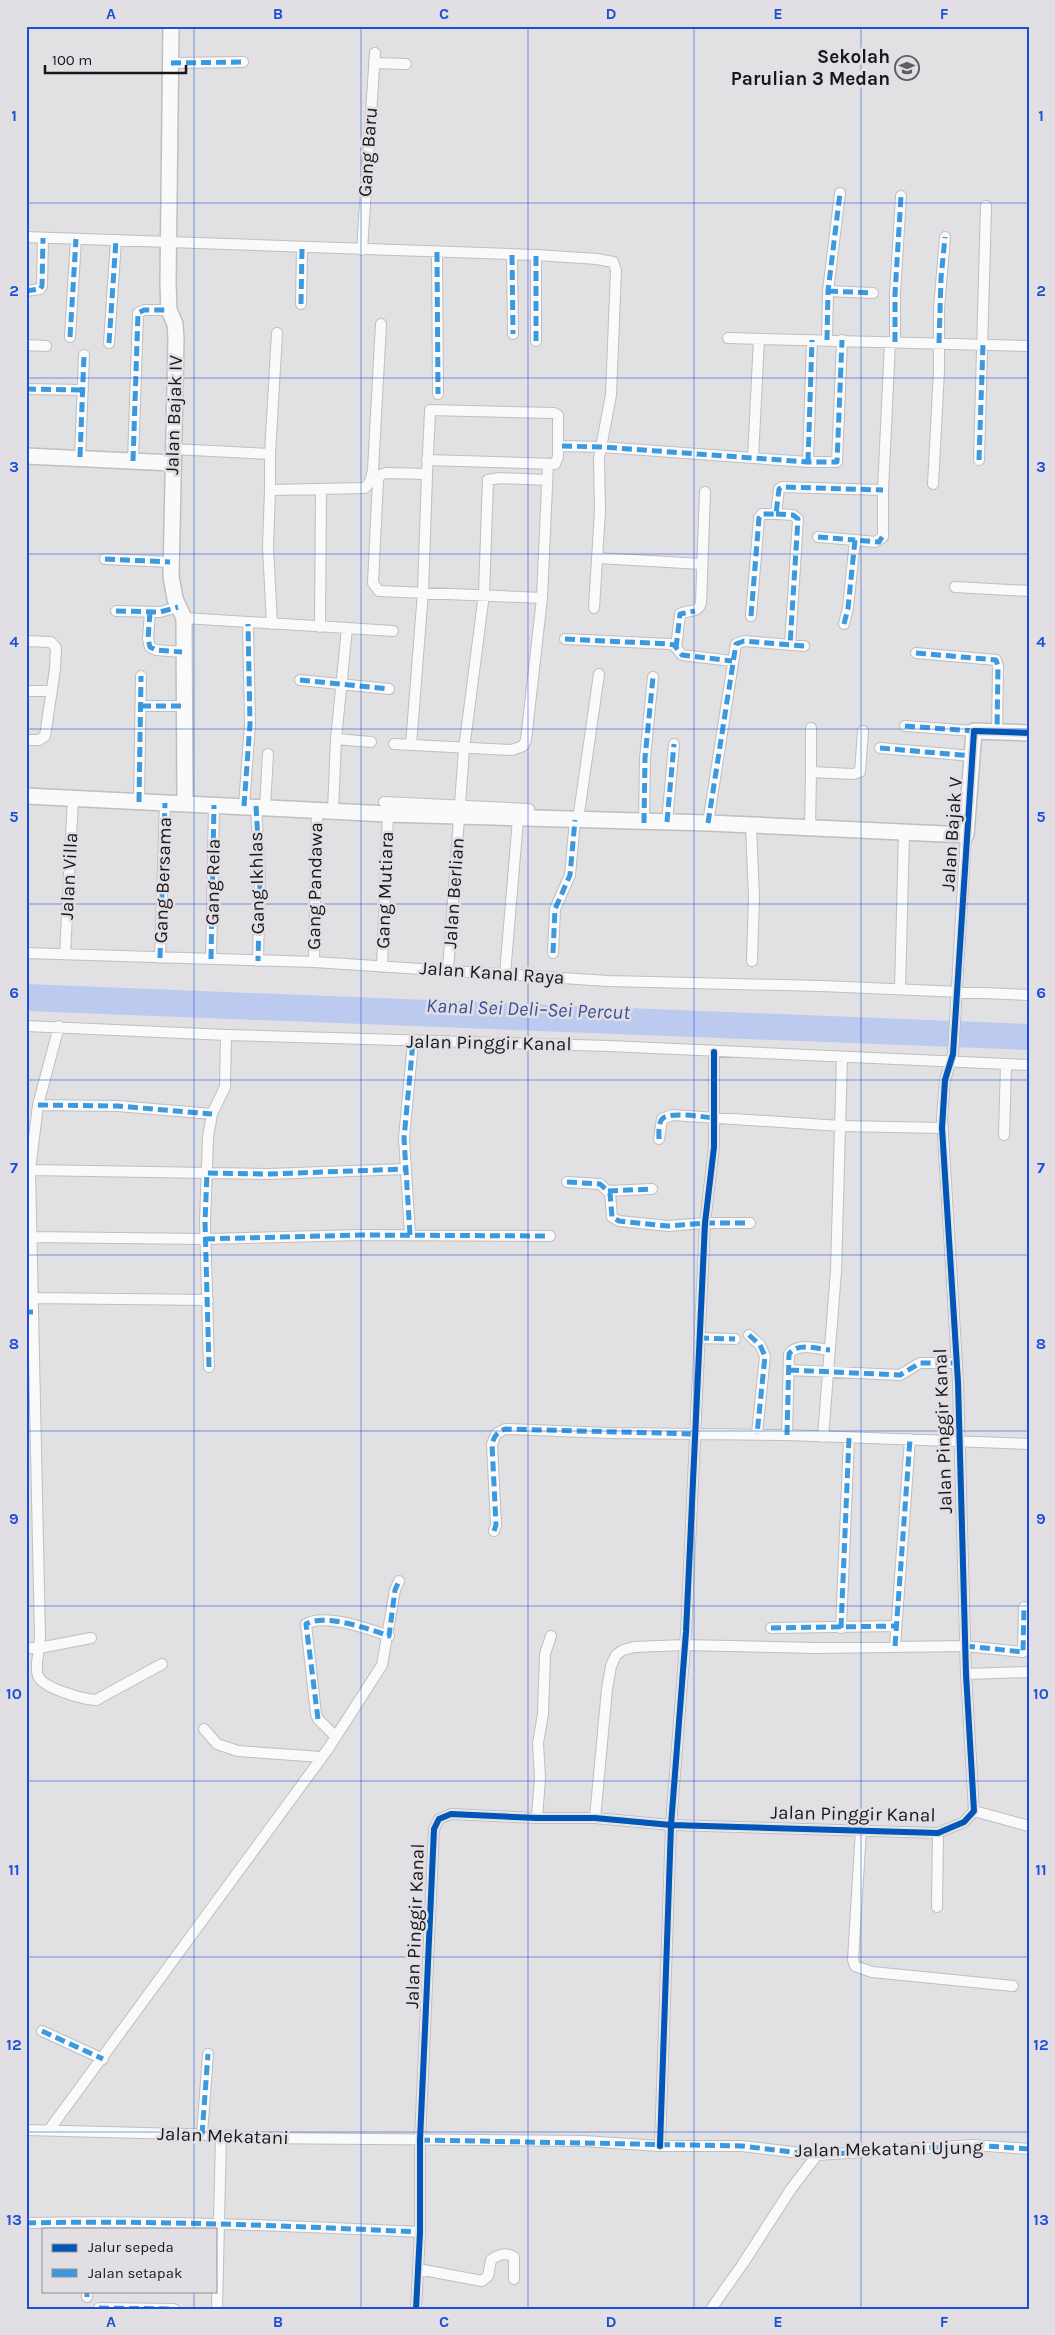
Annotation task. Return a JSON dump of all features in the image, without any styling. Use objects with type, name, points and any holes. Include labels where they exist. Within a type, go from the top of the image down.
[{"type":"street","name":"Jalan Bajak IV","points":[[171,26],[169,310],[174,324],[176,339],[170,562],[173,589],[181,613],[185,803]]},
{"type":"street","name":"Gang Baru","points":[[362,250],[375,58],[406,64]]},
{"type":"street","points":[[171,63],[243,62]]},
{"type":"street","points":[[828,340],[828,291],[840,193]]},
{"type":"street","points":[[818,537],[879,542],[883,538],[883,490],[901,196]]},
{"type":"street","points":[[979,460],[986,206]]},
{"type":"street","points":[[26,237],[536,255],[609,261],[615,266],[611,395],[599,458],[601,488],[594,608]]},
{"type":"street","points":[[933,484],[940,286],[945,237]]},
{"type":"street","points":[[26,291],[40,289],[42,286],[43,238]]},
{"type":"street","points":[[70,337],[76,239]]},
{"type":"street","points":[[109,343],[116,240]]},
{"type":"street","points":[[301,304],[302,248]]},
{"type":"street","points":[[437,252],[438,394]]},
{"type":"street","points":[[512,255],[513,334]]},
{"type":"street","points":[[536,255],[536,341]]},
{"type":"street","points":[[828,291],[873,293]]},
{"type":"street","points":[[133,461],[138,313],[144,310],[169,310]]},
{"type":"street","points":[[270,490],[360,489],[368,485],[371,479],[381,324]]},
{"type":"street","points":[[272,624],[268,547],[270,454],[277,333]]},
{"type":"street","points":[[728,338],[1029,346]]},
{"type":"street","points":[[753,458],[759,339]]},
{"type":"street","points":[[808,462],[812,340]]},
{"type":"street","points":[[562,446],[602,447],[808,462],[831,463],[839,460],[842,340]]},
{"type":"street","points":[[26,345],[46,346]]},
{"type":"street","points":[[80,457],[84,355]]},
{"type":"street","points":[[26,389],[83,390]]},
{"type":"street","points":[[411,745],[423,592],[427,460],[431,410],[554,413],[558,418],[558,457],[556,463],[427,460]]},
{"type":"street","points":[[26,456],[80,457],[133,461],[173,456],[270,454]]},
{"type":"street","points":[[394,744],[512,750],[519,749],[525,743],[542,598],[548,464]]},
{"type":"street","points":[[427,474],[386,473],[380,475],[376,489],[374,586],[379,591],[384,592],[484,594],[542,598]]},
{"type":"street","name":"Jalan Berlian","points":[[448,970],[464,749],[484,594],[488,480],[500,478],[547,480]]},
{"type":"street","points":[[776,514],[777,493],[782,487],[883,490]]},
{"type":"street","points":[[320,627],[321,490]]},
{"type":"street","points":[[676,648],[680,614],[695,611],[700,607],[705,492]]},
{"type":"street","points":[[751,616],[759,518],[762,514],[793,515],[798,519],[790,645]]},
{"type":"street","points":[[844,624],[848,608],[855,540]]},
{"type":"street","points":[[598,558],[702,564]]},
{"type":"street","points":[[105,559],[170,562]]},
{"type":"street","points":[[955,588],[1029,591]]},
{"type":"street","points":[[116,611],[166,611],[248,624],[393,631]]},
{"type":"street","points":[[150,612],[148,639],[150,647],[156,650],[182,652]]},
{"type":"street","points":[[248,624],[250,724],[255,806]]},
{"type":"street","points":[[333,811],[340,684],[347,628]]},
{"type":"street","points":[[565,640],[669,644],[682,655],[732,661]]},
{"type":"street","points":[[26,641],[51,642],[55,645],[55,669],[45,736],[39,740],[26,740]]},
{"type":"street","points":[[708,823],[734,646],[738,642],[804,646]]},
{"type":"street","points":[[916,653],[996,660],[998,666],[997,732]]},
{"type":"street","points":[[552,953],[555,910],[570,875],[599,674]]},
{"type":"street","points":[[139,802],[141,676]]},
{"type":"street","points":[[644,823],[645,758],[653,677]]},
{"type":"street","points":[[300,680],[389,689]]},
{"type":"street","points":[[26,690],[52,691]]},
{"type":"street","points":[[140,706],[184,706]]},
{"type":"street","points":[[905,726],[974,732],[1029,733]]},
{"type":"street","points":[[810,828],[812,728]]},
{"type":"street","points":[[811,772],[853,774],[860,772],[862,766],[863,731]]},
{"type":"street","name":"Jalan Bajak V","points":[[952,1058],[974,732]]},
{"type":"street","points":[[336,739],[372,742]]},
{"type":"street","points":[[667,822],[674,744]]},
{"type":"street","points":[[880,748],[972,756]]},
{"type":"street","points":[[255,806],[268,754]]},
{"type":"street","points":[[26,796],[333,811],[386,808],[524,814],[577,820],[708,823],[966,835]]},
{"type":"street","name":"Jalan Villa","points":[[65,954],[72,798]]},
{"type":"street","name":"Gang Bersama","points":[[160,958],[166,803]]},
{"type":"street","name":"Gang Rela","points":[[211,959],[214,805]]},
{"type":"street","name":"Gang Ikhlas","points":[[255,806],[260,876],[258,960]]},
{"type":"street","name":"Gang Mutiara","points":[[382,967],[386,808]]},
{"type":"street","name":"Gang Pandawa","points":[[314,962],[316,810]]},
{"type":"street","points":[[505,974],[524,814]]},
{"type":"street","points":[[751,826],[754,897],[752,961]]},
{"type":"street","points":[[900,989],[904,833]]},
{"type":"street","name":"Jalan Kanal Raya","points":[[26,953],[314,962],[628,981],[900,989],[957,995]]},
{"type":"street","points":[[957,995],[1029,995]]},
{"type":"street","name":"Jalan Pinggir Kanal","points":[[26,1026],[413,1042],[594,1046],[842,1057],[952,1058],[1029,1065]]},
{"type":"street","points":[[59,1026],[38,1105],[28,1203],[32,1237],[32,1298],[30,1312],[31,1476],[40,1634],[37,1673],[39,1678],[62,1692],[96,1700],[162,1664]]},
{"type":"street","points":[[209,1368],[205,1239],[208,1136],[212,1114],[225,1087],[226,1035]]},
{"type":"street","points":[[410,1235],[404,1138],[413,1042]]},
{"type":"street","points":[[660,2146],[671,1826],[696,1434],[705,1223],[714,1148],[714,1052]]},
{"type":"street","points":[[823,1437],[836,1271],[842,1057]]},
{"type":"street","name":"Jalan Pinggir Kanal","points":[[420,2140],[435,1823],[451,1814],[537,1818],[595,1818],[671,1826],[938,1833],[964,1822],[974,1811],[966,1674],[956,1363],[942,1128],[945,1080],[952,1058]]},
{"type":"street","points":[[1004,1135],[1006,1064]]},
{"type":"street","points":[[38,1105],[118,1106],[212,1114]]},
{"type":"street","points":[[659,1139],[661,1122],[665,1117],[672,1115],[841,1126],[942,1128]]},
{"type":"street","points":[[30,1170],[269,1174],[406,1169]]},
{"type":"street","points":[[567,1182],[600,1184],[608,1192],[612,1217],[619,1221],[668,1226],[705,1223],[750,1223]]},
{"type":"street","points":[[608,1192],[652,1189]]},
{"type":"street","points":[[32,1237],[205,1239],[286,1236],[550,1236]]},
{"type":"street","points":[[32,1298],[208,1300]]},
{"type":"street","points":[[748,1335],[760,1344],[765,1356],[756,1434]]},
{"type":"street","points":[[699,1338],[734,1339]]},
{"type":"street","points":[[787,1435],[789,1354],[793,1349],[801,1347],[830,1350]]},
{"type":"street","points":[[789,1370],[900,1375],[920,1363],[956,1363]]},
{"type":"street","points":[[494,1531],[496,1525],[492,1444],[494,1436],[505,1429],[756,1434],[1029,1444]]},
{"type":"street","points":[[841,1628],[849,1438]]},
{"type":"street","points":[[895,1646],[910,1439]]},
{"type":"street","points":[[49,2130],[103,2059],[336,1737],[379,1673],[389,1636],[395,1590],[399,1581]]},
{"type":"street","points":[[595,1818],[607,1690],[611,1666],[616,1655],[622,1650],[634,1647],[684,1645],[816,1648],[965,1646],[1023,1652],[1024,1606]]},
{"type":"street","points":[[336,1737],[318,1719],[316,1714],[306,1624],[314,1621],[348,1623],[389,1636]]},
{"type":"street","points":[[771,1628],[895,1626]]},
{"type":"street","points":[[537,1818],[540,1778],[538,1743],[542,1714],[544,1654],[551,1636]]},
{"type":"street","points":[[26,1648],[38,1648],[91,1638]]},
{"type":"street","points":[[966,1674],[1029,1672]]},
{"type":"street","points":[[204,1729],[217,1744],[238,1751],[321,1757]]},
{"type":"street","points":[[974,1811],[1029,1826]]},
{"type":"street","points":[[861,1830],[855,1966],[872,1972],[1013,1986]]},
{"type":"street","points":[[937,1907],[938,1833]]},
{"type":"street","points":[[42,2031],[103,2059]]},
{"type":"street","points":[[202,2135],[208,2054]]},
{"type":"street","name":"Jalan Mekatani","points":[[26,2130],[202,2135],[240,2138],[420,2140]]},
{"type":"street","points":[[218,2281],[222,2136]]},
{"type":"street","points":[[416,2309],[420,2232],[420,2140]]},
{"type":"street","name":"Jalan Mekatani Ujung","points":[[420,2140],[584,2141],[660,2146],[742,2146],[817,2154],[973,2145],[1029,2149]]},
{"type":"street","points":[[711,2309],[791,2189],[817,2154]]},
{"type":"street","points":[[26,2223],[87,2225],[220,2224],[420,2232]]},
{"type":"street","points":[[418,2269],[482,2280],[488,2276],[491,2260],[497,2255],[508,2254],[514,2257],[514,2280]]},
{"type":"street","points":[[217,2309],[218,2292]]},
{"type":"street","points":[[99,2308],[174,2309]]},
{"type":"water","name":"Kanal Sei Deli–Sei Percut","points":[[26,984],[1029,1024],[1029,1050],[26,1011]]},
{"type":"marked path","points":[[171,63],[243,62]]},
{"type":"marked path","points":[[827,340],[828,291],[840,193]]},
{"type":"marked path","points":[[895,342],[895,294],[901,196]]},
{"type":"marked path","points":[[939,343],[941,278],[945,237]]},
{"type":"marked path","points":[[26,291],[40,289],[42,286],[43,238]]},
{"type":"marked path","points":[[70,337],[76,239]]},
{"type":"marked path","points":[[109,343],[116,240]]},
{"type":"marked path","points":[[301,304],[302,248]]},
{"type":"marked path","points":[[437,252],[438,394]]},
{"type":"marked path","points":[[512,255],[513,334]]},
{"type":"marked path","points":[[536,255],[536,341]]},
{"type":"marked path","points":[[828,291],[873,293]]},
{"type":"marked path","points":[[133,461],[138,313],[144,310],[169,310]]},
{"type":"marked path","points":[[808,462],[812,340]]},
{"type":"marked path","points":[[562,446],[602,447],[808,462],[837,462],[842,340]]},
{"type":"marked path","points":[[979,460],[983,344]]},
{"type":"marked path","points":[[80,457],[84,355]]},
{"type":"marked path","points":[[26,389],[83,390]]},
{"type":"marked path","points":[[751,616],[759,518],[762,514],[776,514],[779,489],[782,487],[883,490]]},
{"type":"marked path","points":[[776,514],[793,515],[798,519],[790,645]]},
{"type":"marked path","points":[[844,624],[848,608],[855,540],[879,542],[884,534]]},
{"type":"marked path","points":[[818,537],[855,540]]},
{"type":"marked path","points":[[105,559],[170,562]]},
{"type":"marked path","points":[[116,611],[160,612],[178,607]]},
{"type":"marked path","points":[[676,648],[680,614],[695,611]]},
{"type":"marked path","points":[[150,612],[148,639],[150,647],[156,650],[182,652]]},
{"type":"marked path","points":[[244,806],[250,724],[248,624]]},
{"type":"marked path","points":[[565,639],[669,644],[674,645],[682,655],[732,661]]},
{"type":"marked path","points":[[708,823],[736,644],[744,641],[804,646]]},
{"type":"marked path","points":[[916,653],[996,660],[998,666],[997,732]]},
{"type":"marked path","points":[[139,802],[141,676]]},
{"type":"marked path","points":[[644,823],[645,758],[653,677]]},
{"type":"marked path","points":[[300,680],[389,689]]},
{"type":"marked path","points":[[141,706],[183,706]]},
{"type":"marked path","points":[[905,726],[974,731]]},
{"type":"marked path","points":[[667,822],[674,744]]},
{"type":"marked path","points":[[880,748],[972,756]]},
{"type":"marked path","points":[[160,958],[165,803]]},
{"type":"marked path","points":[[211,959],[214,805]]},
{"type":"marked path","points":[[256,806],[260,876],[258,961]]},
{"type":"marked path","points":[[553,953],[555,909],[570,875],[575,820]]},
{"type":"marked path","points":[[410,1235],[404,1138],[413,1042]]},
{"type":"marked path","points":[[38,1105],[118,1106],[212,1114]]},
{"type":"marked path","points":[[659,1139],[660,1123],[662,1119],[671,1115],[714,1118]]},
{"type":"marked path","points":[[209,1367],[205,1222],[207,1173],[269,1174],[406,1169]]},
{"type":"marked path","points":[[567,1182],[600,1184],[610,1193],[612,1217],[619,1221],[668,1226],[705,1223],[750,1223]]},
{"type":"marked path","points":[[608,1191],[652,1189]]},
{"type":"marked path","points":[[205,1239],[360,1235],[550,1236]]},
{"type":"marked path","points":[[26,1312],[33,1312]]},
{"type":"marked path","points":[[749,1335],[760,1345],[765,1356],[757,1434]]},
{"type":"marked path","points":[[699,1338],[735,1339]]},
{"type":"marked path","points":[[787,1435],[789,1354],[793,1350],[802,1347],[830,1350]]},
{"type":"marked path","points":[[789,1370],[900,1375],[920,1363],[956,1363]]},
{"type":"marked path","points":[[494,1531],[496,1525],[492,1444],[496,1435],[502,1430],[695,1434]]},
{"type":"marked path","points":[[841,1628],[849,1438]]},
{"type":"marked path","points":[[895,1646],[910,1439]]},
{"type":"marked path","points":[[318,1719],[306,1624],[314,1621],[335,1621],[359,1626],[389,1636],[395,1590],[399,1581]]},
{"type":"marked path","points":[[965,1646],[1023,1652],[1024,1607]]},
{"type":"marked path","points":[[771,1628],[895,1626]]},
{"type":"marked path","points":[[42,2031],[103,2059]]},
{"type":"marked path","points":[[202,2135],[208,2054]]},
{"type":"marked path","points":[[420,2140],[742,2146],[817,2155],[973,2145],[1029,2149]]},
{"type":"marked path","points":[[26,2223],[174,2223],[420,2232]]},
{"type":"marked path","points":[[87,2292],[87,2297]]},
{"type":"marked path","points":[[99,2308],[174,2309]]},
{"type":"cycle path","points":[[416,2309],[420,2232],[420,2140],[434,1829],[439,1819],[451,1814],[537,1818],[595,1818],[671,1825],[938,1833],[964,1822],[974,1811],[966,1674],[958,1382],[942,1128],[945,1080],[953,1054],[974,731],[1029,733]]},
{"type":"cycle path","points":[[660,2146],[671,1825],[686,1632],[705,1223],[714,1147],[714,1052]]},
{"type":"place","name":"Sekolah Parulian 3 Medan","points":[[907,68]]}]
